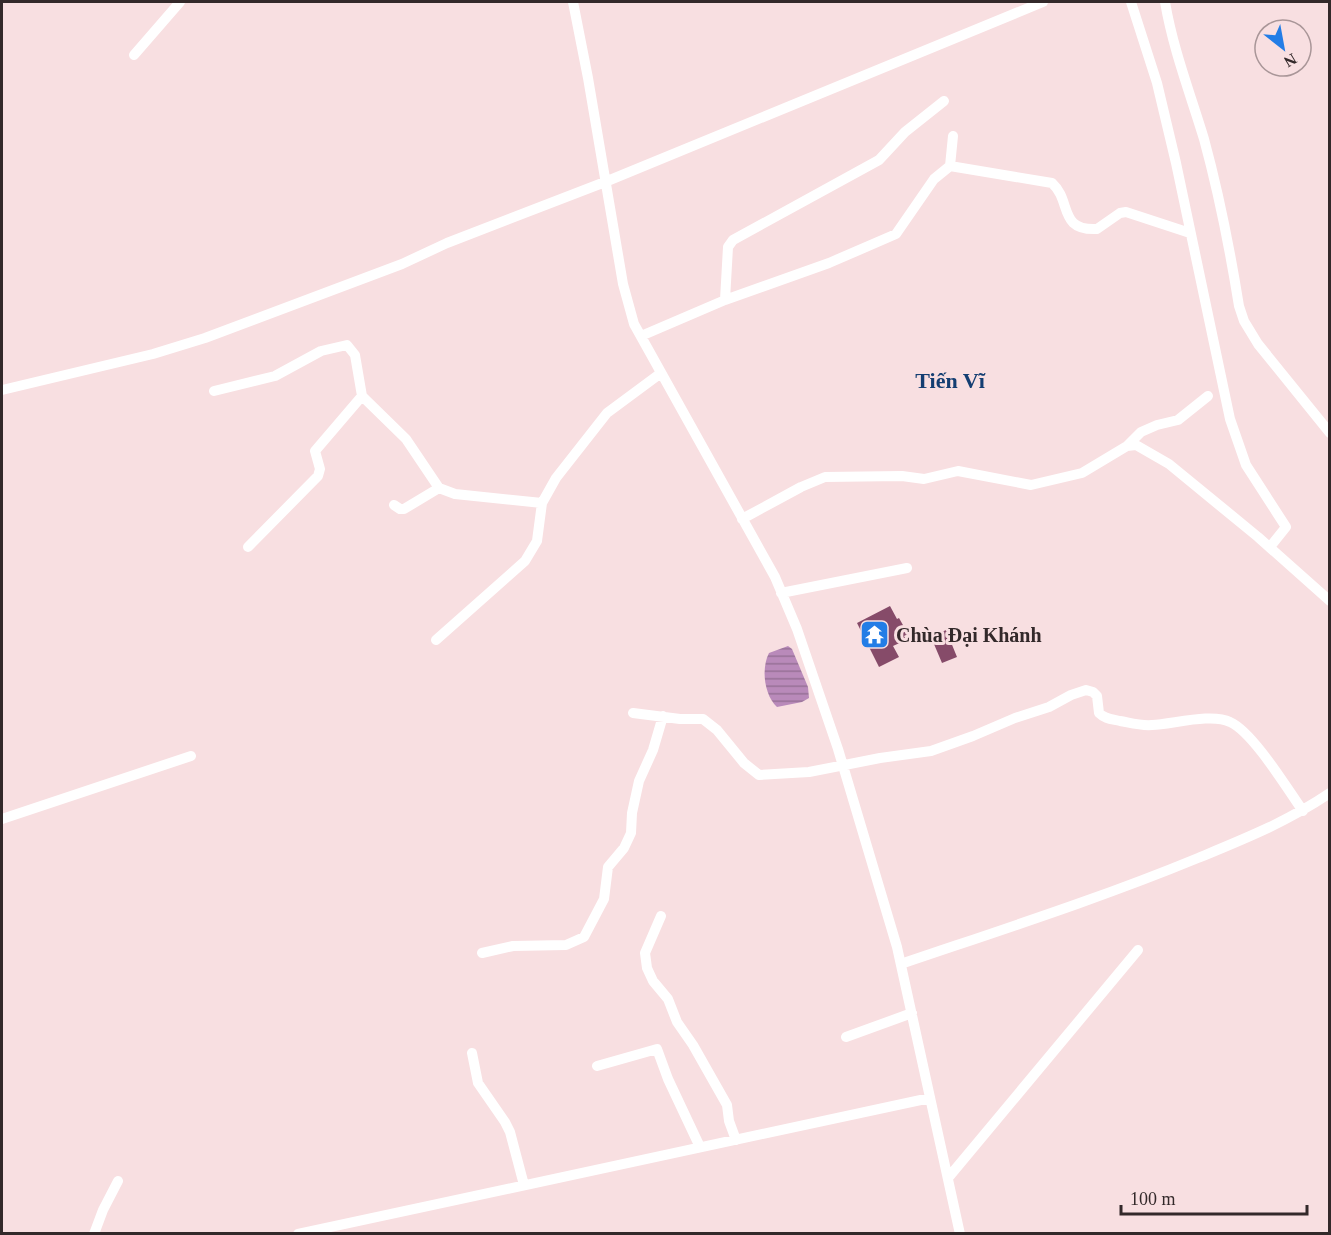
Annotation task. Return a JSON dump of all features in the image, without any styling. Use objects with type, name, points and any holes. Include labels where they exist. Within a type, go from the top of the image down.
[{"type":"street","points":[[134,54],[180,2]]},
{"type":"street","points":[[573,2],[623,284],[634,324],[775,577],[797,629],[843,766],[901,964],[960,1233]]},
{"type":"street","points":[[2,390],[164,351],[206,338],[402,264],[447,243],[605,182],[1043,2]]},
{"type":"street","points":[[1131,2],[1157,83],[1176,163],[1230,419],[1246,465],[1286,527],[1270,547]]},
{"type":"street","points":[[1165,2],[1175,51],[1197,116],[1219,197],[1239,306],[1244,321],[1258,344],[1328,429]]},
{"type":"street","points":[[725,300],[728,247],[734,240],[879,160],[905,132],[944,100]]},
{"type":"street","points":[[951,166],[953,136]]},
{"type":"street","points":[[641,336],[725,300],[829,263],[896,234],[934,179],[951,166],[1052,183],[1057,189],[1069,219],[1078,227],[1097,229],[1120,213],[1126,212],[1190,233]]},
{"type":"street","points":[[214,391],[274,376],[321,351],[347,345],[355,355],[362,396],[406,439],[439,488],[455,494],[542,503]]},
{"type":"street","points":[[436,640],[525,561],[537,541],[542,503],[556,478],[607,413],[661,373]]},
{"type":"street","points":[[248,547],[318,476],[320,469],[315,451],[362,396]]},
{"type":"street","points":[[742,519],[801,487],[825,477],[902,476],[924,479],[958,471],[1031,485],[1082,473],[1127,446],[1141,432],[1178,420],[1208,396]]},
{"type":"street","points":[[1127,446],[1136,445],[1169,464],[1270,547],[1329,601]]},
{"type":"street","points":[[394,506],[404,509],[439,488]]},
{"type":"street","points":[[781,593],[907,568]]},
{"type":"street","points":[[633,713],[703,720],[717,730],[744,763],[759,775],[808,772],[931,751],[1049,707],[1071,695],[1089,691],[1096,694],[1099,713],[1108,719],[1152,725],[1212,719],[1223,719],[1233,723],[1271,765],[1303,811]]},
{"type":"street","points":[[482,953],[513,946],[566,945],[584,937],[604,899],[608,867],[624,848],[631,833],[632,813],[639,781],[653,750],[663,716]]},
{"type":"street","points":[[2,819],[191,756]]},
{"type":"street","points":[[901,964],[1149,878],[1256,834],[1303,811],[1329,793]]},
{"type":"street","points":[[661,916],[645,952],[647,968],[668,999],[677,1022],[693,1045],[727,1105],[729,1121],[736,1140]]},
{"type":"street","points":[[948,1178],[1138,950]]},
{"type":"street","points":[[846,1037],[912,1013]]},
{"type":"street","points":[[597,1065],[657,1049],[668,1079],[700,1147]]},
{"type":"street","points":[[472,1053],[478,1083],[510,1132],[524,1185]]},
{"type":"street","points":[[298,1233],[930,1098]]},
{"type":"street","points":[[94,1233],[118,1181]]},
{"type":"shaded area","points":[[788,646],[792,649],[808,687],[809,698],[802,702],[777,707],[769,696],[765,681],[765,666],[769,653]]},
{"type":"building","points":[[890,606],[908,634],[904,636],[906,640],[893,646],[899,657],[879,667],[857,623]]},
{"type":"building","points":[[946,630],[957,657],[942,663],[931,637]]},
{"type":"place","name":"Chùa Đại Khánh","points":[[875,635]]},
{"type":"district","name":"Tiến Vĩ","points":[[950,380]]}]
